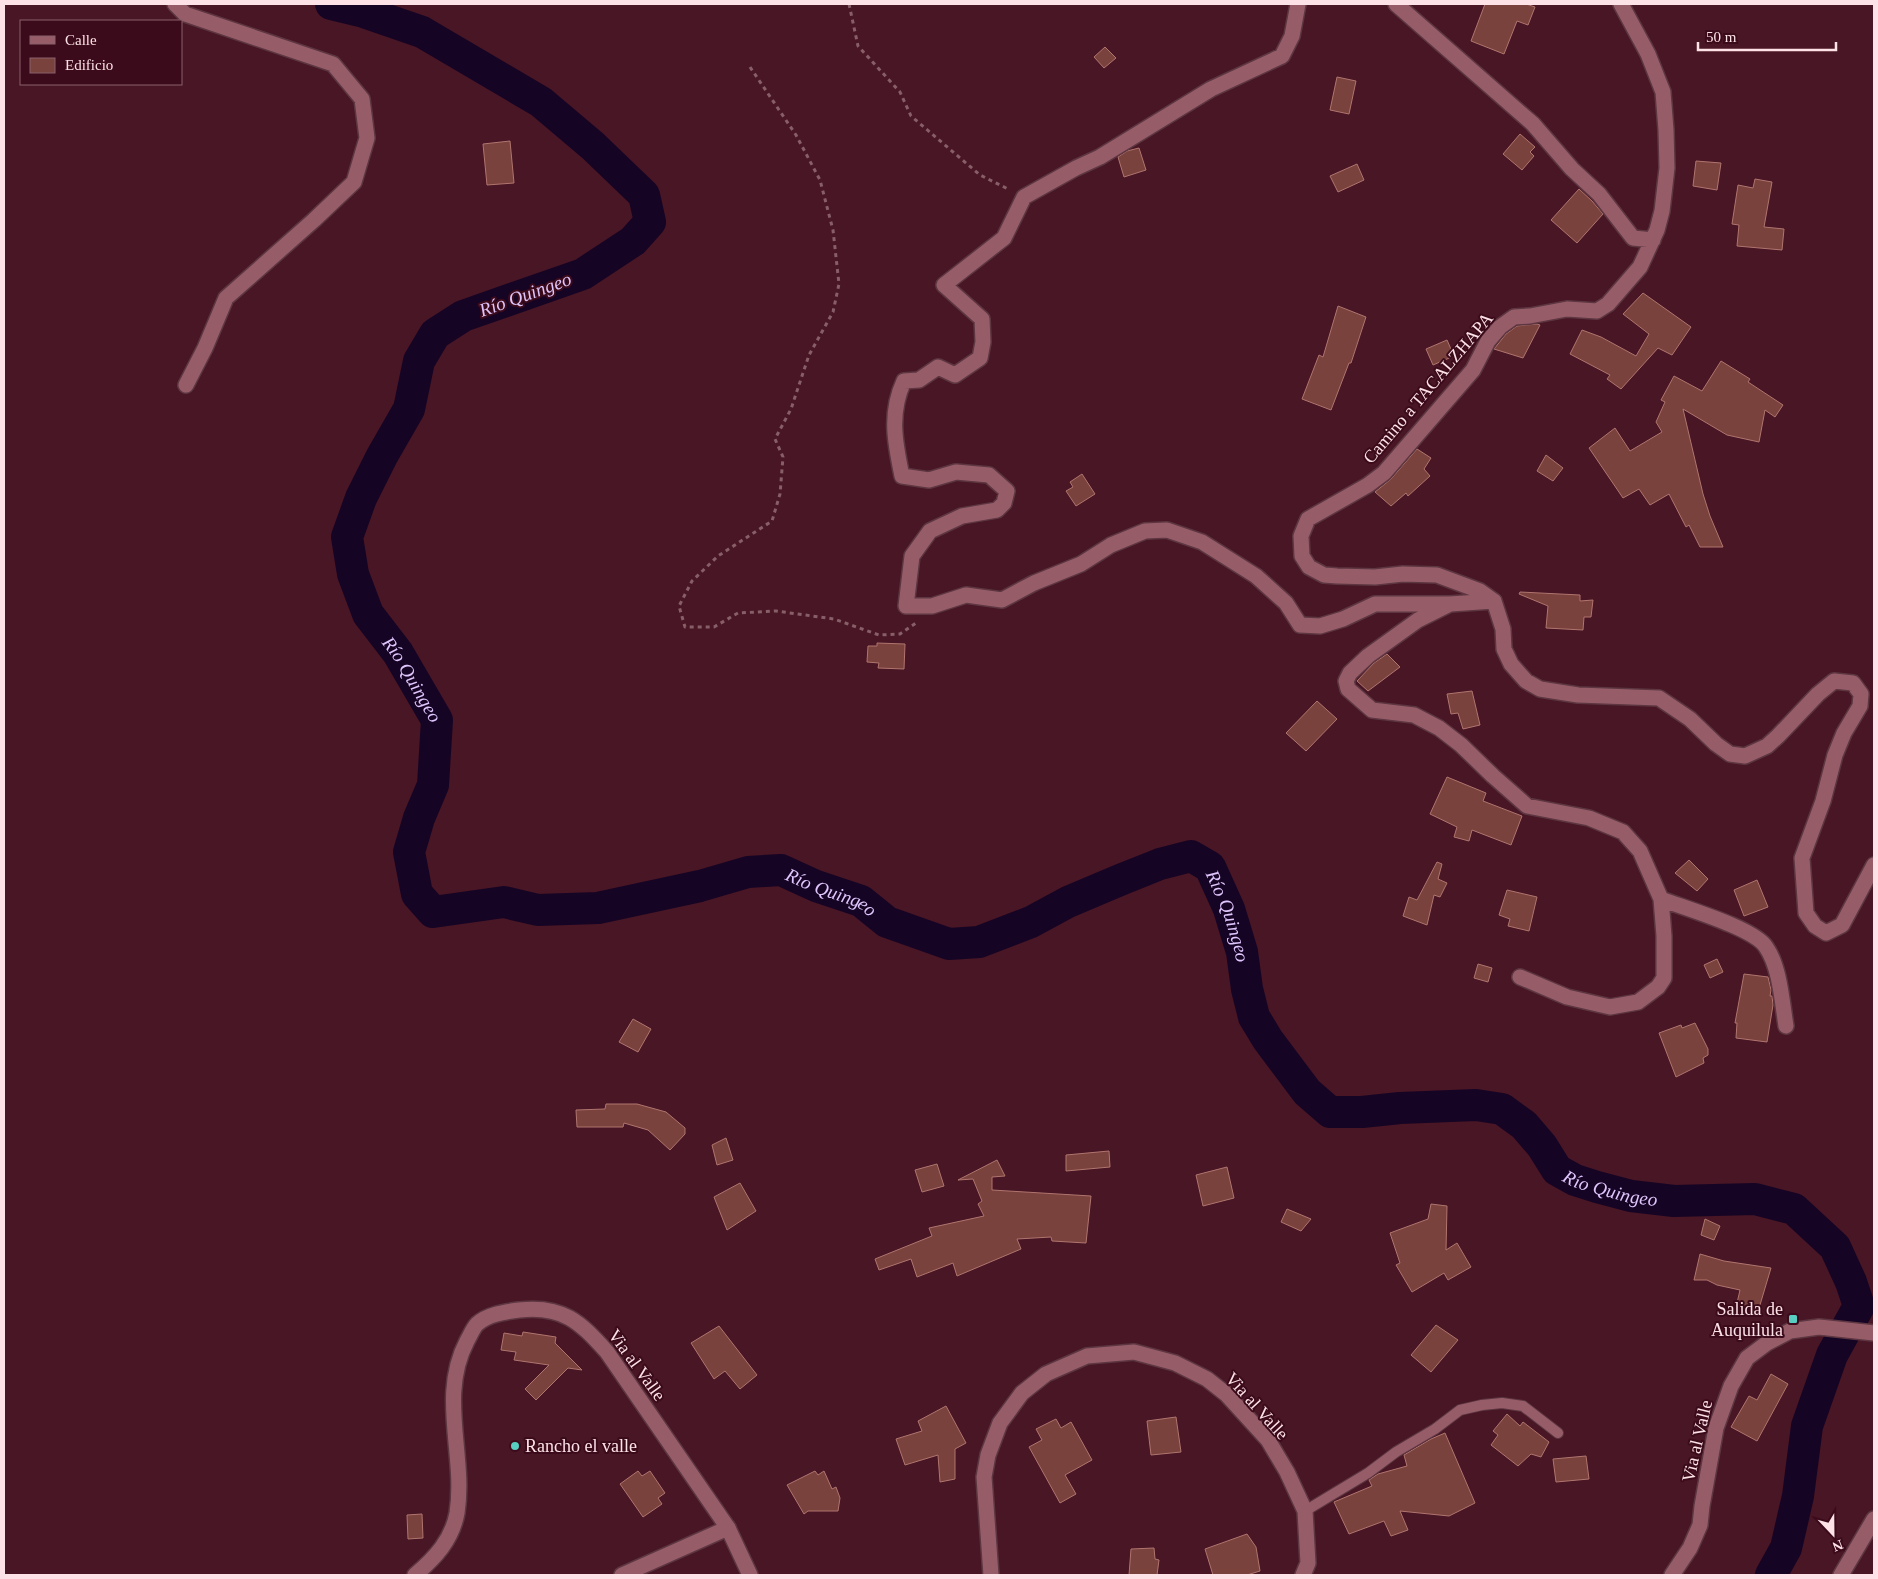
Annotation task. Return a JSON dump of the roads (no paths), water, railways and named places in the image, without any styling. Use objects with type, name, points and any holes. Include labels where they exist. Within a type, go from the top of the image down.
[{"type":"street","points":[[176,4],[185,14],[333,64],[362,99],[367,138],[354,182],[226,298],[205,348],[186,385]]},
{"type":"street","points":[[1298,4],[1292,36],[1282,56],[1211,89],[1100,157],[1024,197],[1004,238],[944,285],[982,319],[983,342],[980,358],[955,375],[938,367],[919,380],[904,381],[897,396],[894,422],[896,450],[902,476],[929,480],[956,472],[988,475],[1008,490],[1004,503],[997,510],[962,516],[930,531],[912,556],[906,606],[932,606],[966,595],[1002,600],[1034,583],[1081,564],[1111,545],[1145,531],[1167,530],[1202,542],[1256,576],[1286,603],[1300,626],[1320,626],[1344,619],[1375,604],[1450,604],[1494,601],[1503,629],[1504,649],[1511,664],[1526,681],[1540,689],[1578,695],[1658,698],[1690,719],[1716,744],[1730,754],[1745,756],[1766,746],[1818,694],[1834,681],[1853,683],[1860,694],[1860,706],[1844,733],[1823,801],[1802,858],[1806,913],[1815,926],[1826,933],[1842,925],[1874,866]]},
{"type":"street","points":[[1396,4],[1533,124],[1572,169],[1599,194],[1633,238],[1653,240]]},
{"type":"street","name":"Camino a TACALZHAPA","points":[[1494,601],[1480,590],[1437,575],[1403,574],[1351,577],[1324,575],[1309,567],[1302,556],[1301,536],[1308,519],[1368,485],[1384,473],[1473,370],[1488,341],[1500,327],[1514,317],[1567,309],[1596,311],[1608,304],[1640,267],[1657,230],[1662,211],[1668,150],[1663,92],[1648,54],[1621,4]]},
{"type":"street","points":[[1450,604],[1418,620],[1368,656],[1350,673],[1346,681],[1348,689],[1372,710],[1414,715],[1439,728],[1461,745],[1527,806],[1589,818],[1623,832],[1640,851],[1661,899],[1664,936],[1664,978],[1658,987],[1638,1002],[1610,1007],[1567,997],[1520,977]]},
{"type":"street","points":[[1661,899],[1746,931],[1766,946],[1773,961],[1786,1026]]},
{"type":"street","name":"Via al Valle","points":[[415,1575],[440,1552],[451,1534],[456,1514],[458,1488],[453,1418],[454,1379],[461,1352],[476,1325],[489,1316],[507,1311],[529,1309],[549,1310],[569,1316],[590,1332],[608,1352],[728,1528],[750,1575]]},
{"type":"street","name":"Via al Valle","points":[[1672,1575],[1690,1548],[1700,1525],[1716,1428],[1735,1379],[1747,1358],[1767,1343],[1790,1331],[1818,1327],[1874,1333]]},
{"type":"street","name":"Via al Valle","points":[[991,1575],[984,1477],[988,1455],[1000,1423],[1022,1393],[1046,1374],[1087,1356],[1134,1352],[1175,1362],[1207,1379],[1226,1394],[1268,1440],[1287,1472],[1305,1511],[1308,1563],[1303,1575]]},
{"type":"street","points":[[1841,1575],[1874,1519]]},
{"type":"street","points":[[622,1575],[728,1528]]},
{"type":"lane","points":[[1305,1511],[1368,1473],[1396,1452],[1435,1430],[1460,1410],[1502,1403],[1523,1406],[1558,1433]]},
{"type":"waterway","name":"Río Quingeo","points":[[331,4],[364,12],[422,32],[541,102],[593,146],[644,195],[650,222],[633,241],[583,274],[463,316],[435,334],[419,361],[409,409],[361,498],[347,537],[353,574],[368,614],[398,653],[437,720],[433,785],[419,818],[409,852],[417,894],[433,912],[504,902],[538,910],[598,908],[700,886],[748,872],[781,870],[816,886],[861,901],[887,922],[949,944],[979,942],[1031,922],[1068,902],[1120,880],[1160,864],[1191,856],[1210,867],[1229,909],[1242,952],[1247,989],[1254,1017],[1268,1040],[1307,1092],[1330,1112],[1362,1112],[1400,1108],[1476,1105],[1502,1109],[1524,1125],[1542,1146],[1557,1170],[1575,1180],[1631,1196],[1674,1201],[1755,1199],[1794,1209],[1835,1247],[1851,1282],[1859,1306],[1832,1355],[1807,1426],[1798,1496],[1786,1548],[1771,1575]]},
{"type":"place","name":"Salida de Auquilula","points":[[1793,1319]]},
{"type":"place","name":"Rancho el valle","points":[[515,1446]]}]
